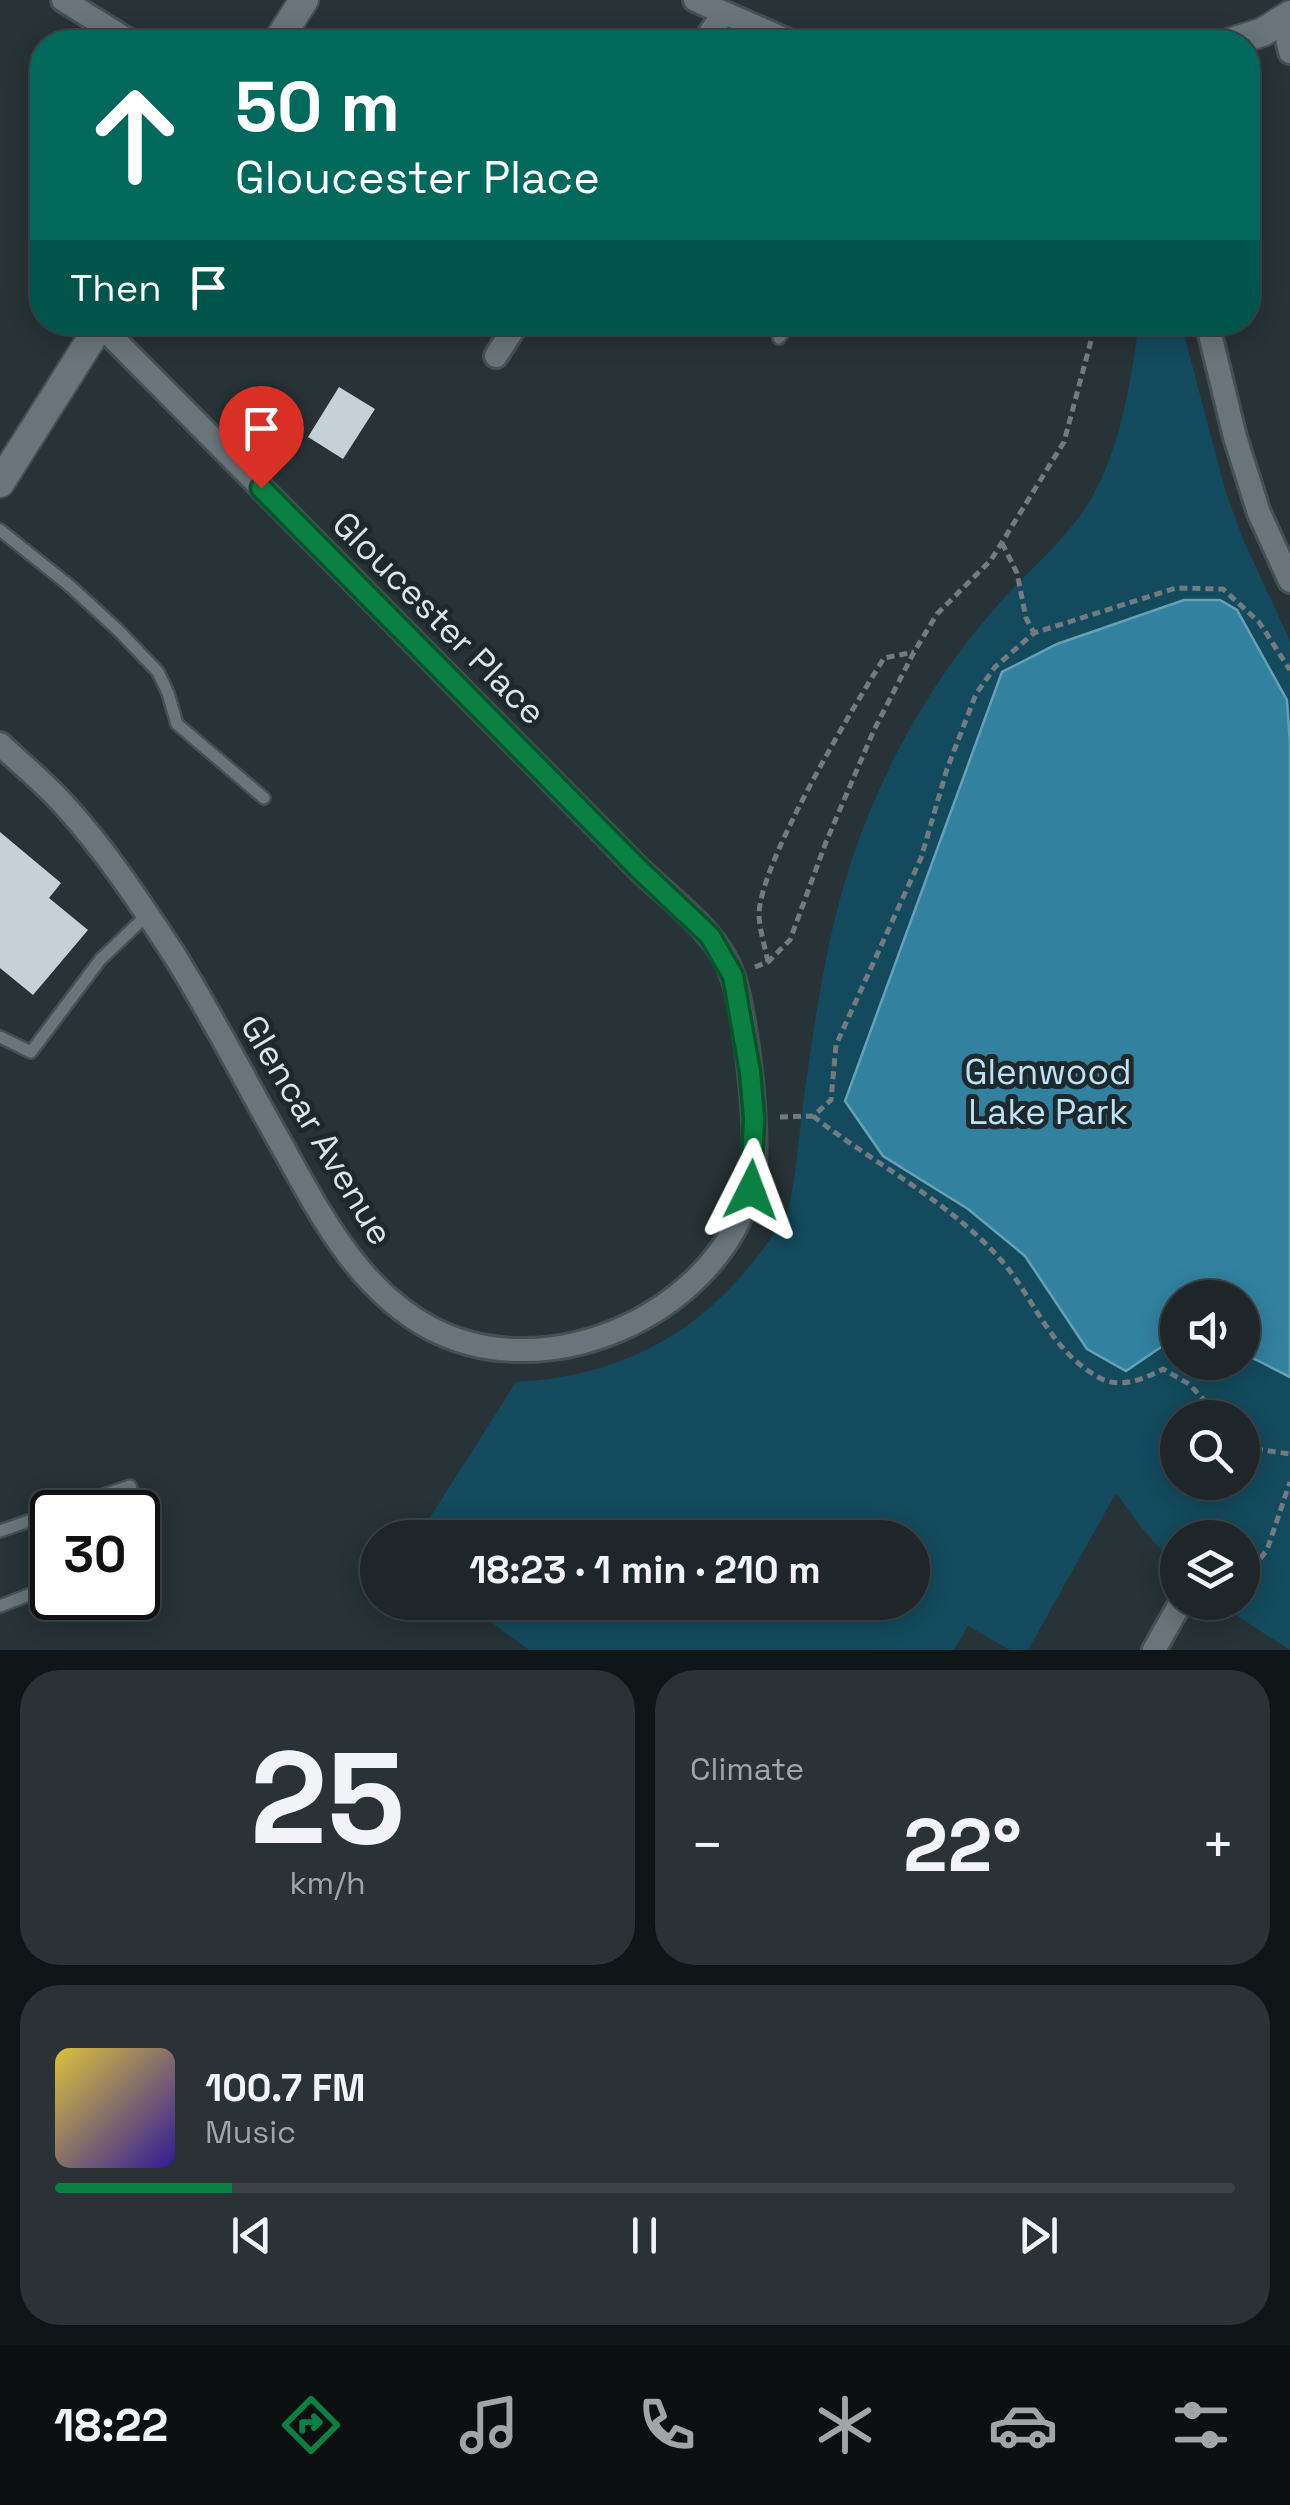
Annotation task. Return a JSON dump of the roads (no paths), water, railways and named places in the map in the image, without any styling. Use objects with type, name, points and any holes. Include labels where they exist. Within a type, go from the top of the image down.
[{"type":"street","points":[[63,0],[112,30]]},
{"type":"street","points":[[285,30],[304,0]]},
{"type":"street","points":[[695,0],[762,30]]},
{"type":"street","points":[[712,30],[723,14]]},
{"type":"street","points":[[1260,33],[1286,17],[1290,52]]},
{"type":"street","points":[[0,484],[94,335]]},
{"type":"street","name":"Gloucester Place","points":[[112,335],[626,856],[710,936],[726,962]]},
{"type":"street","points":[[496,356],[510,335]]},
{"type":"street","points":[[1210,335],[1234,437],[1259,513],[1290,581]]},
{"type":"street","name":"Glencar Avenue","points":[[0,744],[65,805],[112,863],[174,956],[317,1210],[357,1268],[410,1316],[461,1342],[511,1349],[590,1343],[628,1327],[672,1298],[708,1265],[740,1219],[751,1190],[754,1118],[750,1072],[733,976],[726,962]]},
{"type":"street","points":[[1154,1650],[1171,1620]]},
{"type":"lane","points":[[0,530],[119,631],[158,672],[177,724],[264,798]]},
{"type":"lane","points":[[0,1037],[31,1052],[100,960],[147,915]]},
{"type":"lane","points":[[0,1531],[30,1520]]},
{"type":"lane","points":[[0,1606],[30,1594]]},
{"type":"park label","name":"Glenwood Lake Park","points":[[1048,1092]]}]
